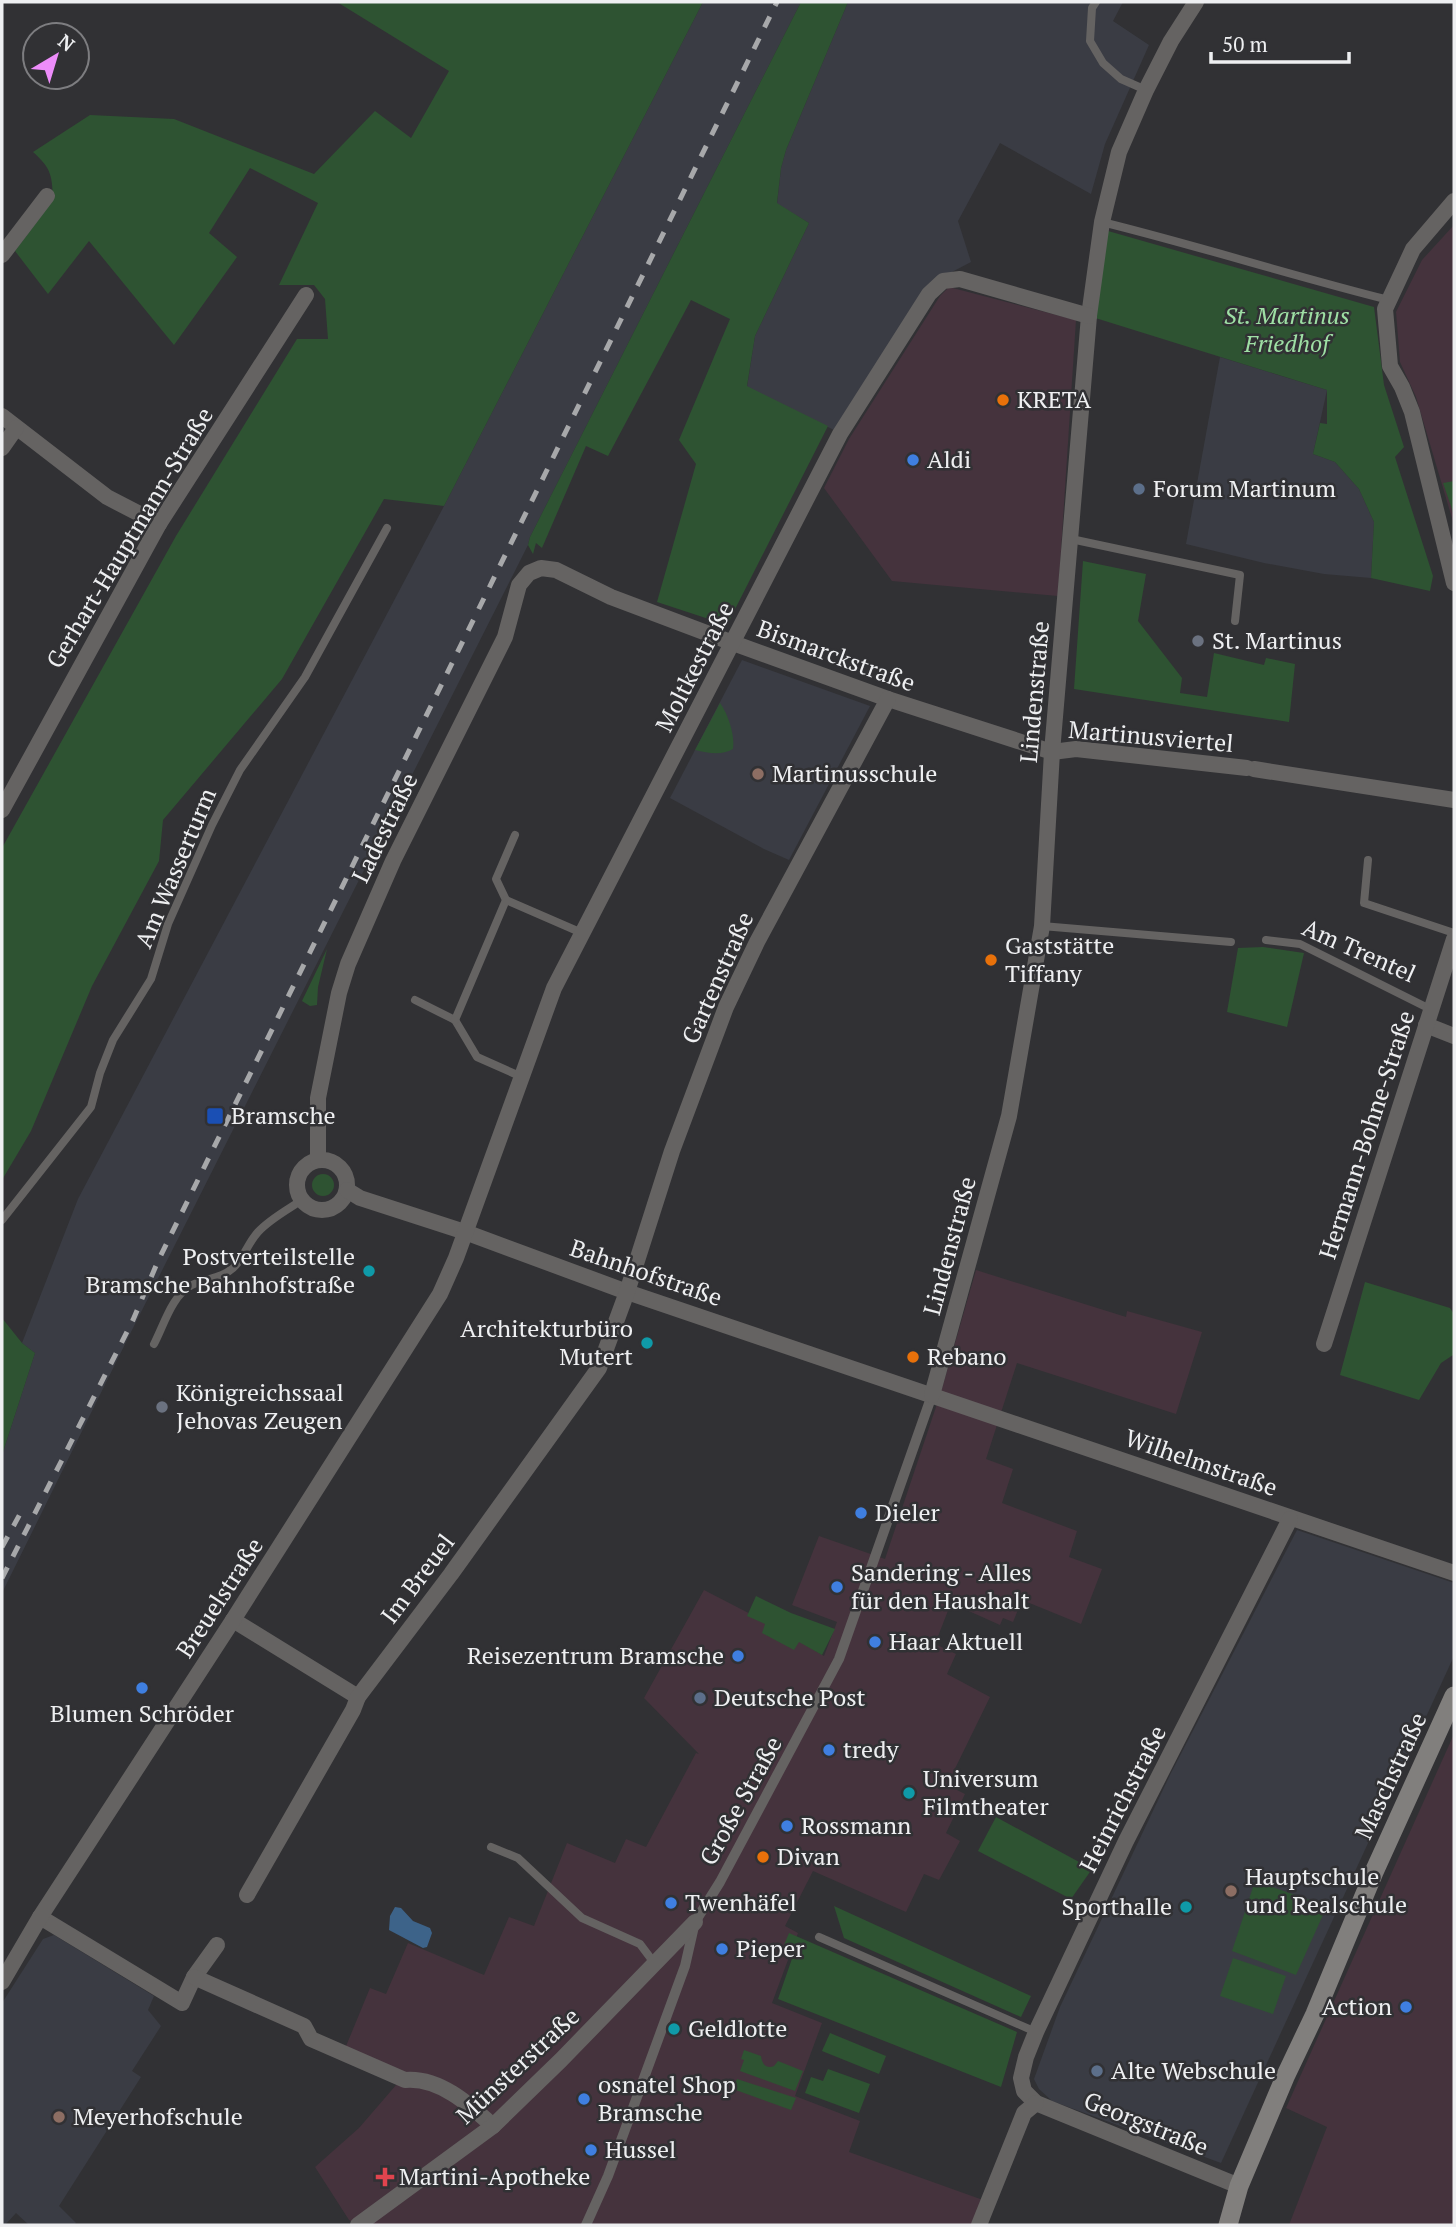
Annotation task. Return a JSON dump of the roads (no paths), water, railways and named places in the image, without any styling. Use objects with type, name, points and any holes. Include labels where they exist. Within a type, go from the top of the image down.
[{"type":"main road","name":"Maschstraße","points":[[1228,2225],[1239,2186],[1374,1872],[1454,1696]]},
{"type":"street","name":"Lindenstraße","points":[[932,1395],[1009,1116],[1042,926],[1052,752],[1089,316],[1102,222],[1119,152],[1171,41],[1196,2]]},
{"type":"street","points":[[2,255],[47,196]]},
{"type":"street","points":[[1453,577],[1412,412],[1390,366],[1385,309],[1413,249],[1454,201]]},
{"type":"street","name":"Moltkestraße","points":[[465,1232],[554,988],[841,434],[933,288],[943,281],[960,279],[1089,316]]},
{"type":"street","name":"Gerhart-Hauptmann-Straße","points":[[2,810],[159,524],[306,295]]},
{"type":"street","points":[[2,416],[107,496],[159,524]]},
{"type":"street","points":[[2,448],[16,428]]},
{"type":"street","name":"Ladestraße","points":[[318,1160],[318,1098],[339,993],[356,942],[505,637],[519,585],[528,573],[541,568],[556,570],[569,578]]},
{"type":"street","name":"Bismarckstraße","points":[[569,578],[611,597],[888,699],[1052,752]]},
{"type":"street","name":"Gartenstraße","points":[[627,1292],[672,1151],[726,1007],[757,942],[888,699]]},
{"type":"street","name":"Martinusviertel","points":[[1052,752],[1076,749],[1251,769],[1454,800]]},
{"type":"street","name":"Hermann-Bohne-Straße","points":[[1324,1344],[1454,939]]},
{"type":"street","points":[[1426,1026],[1454,1036]]},
{"type":"street","points":[[318,1160],[334,1163],[340,1168],[345,1174],[347,1190],[340,1203],[328,1210],[313,1209],[302,1200],[297,1184],[301,1172],[318,1160]]},
{"type":"street","name":"Bahnhofstraße","points":[[347,1190],[360,1198],[465,1232],[627,1292],[932,1395]]},
{"type":"street","name":"Breuelstraße","points":[[2,1982],[40,1917],[440,1294],[465,1232]]},
{"type":"street","name":"Im Breuel","points":[[247,1895],[358,1697],[451,1574],[599,1368],[627,1292]]},
{"type":"street","name":"Wilhelmstraße","points":[[932,1395],[1454,1573]]},
{"type":"street","name":"Große Straße","points":[[586,2225],[608,2176],[685,1966],[695,1922],[720,1882],[839,1659],[932,1395]]},
{"type":"street","name":"Heinrichstraße","points":[[1035,2103],[1024,2091],[1021,2078],[1036,2032],[1126,1841],[1290,1519]]},
{"type":"street","points":[[233,1620],[358,1697]]},
{"type":"street","points":[[40,1917],[182,2003],[194,1977],[217,1945]]},
{"type":"street","name":"Münsterstraße","points":[[358,2225],[493,2126],[695,1922]]},
{"type":"street","points":[[194,1977],[304,2026],[311,2039],[405,2080],[417,2079],[436,2085],[469,2104],[493,2126]]},
{"type":"street","points":[[979,2225],[1024,2113],[1035,2103]]},
{"type":"street","name":"Georgstraße","points":[[1035,2103],[1239,2186]]},
{"type":"lane","points":[[1096,2],[1092,8],[1090,41],[1103,63],[1121,79],[1146,90]]},
{"type":"lane","points":[[1102,222],[1390,300]]},
{"type":"lane","name":"Am Wasserturm","points":[[2,1220],[91,1107],[100,1073],[113,1041],[151,979],[168,924],[240,770],[305,677],[387,528]]},
{"type":"lane","points":[[1071,539],[1240,575],[1235,621]]},
{"type":"lane","points":[[515,835],[496,879],[506,900],[582,933]]},
{"type":"lane","points":[[1368,860],[1364,903],[1454,933]]},
{"type":"lane","points":[[455,1020],[506,900]]},
{"type":"lane","points":[[1042,926],[1231,942]]},
{"type":"lane","name":"Am Trentel","points":[[1266,940],[1300,944],[1432,1010]]},
{"type":"lane","points":[[415,1000],[455,1020],[477,1057],[523,1077]]},
{"type":"lane","points":[[154,1344],[177,1299],[184,1291],[194,1284],[217,1278],[233,1268],[256,1234],[302,1200]]},
{"type":"lane","points":[[491,1847],[518,1858],[582,1918],[640,1944],[655,1964]]},
{"type":"lane","points":[[820,1937],[1036,2032]]},
{"type":"water","points":[[395,1907],[401,1908],[413,1921],[430,1928],[432,1933],[427,1947],[423,1948],[389,1930],[390,1916]]},
{"type":"railway","points":[[2,1578],[133,1320],[158,1261],[777,2]]},
{"type":"railway","points":[[2,1547],[20,1514]]},
{"type":"place","name":"KRETA","points":[[1003,400]]},
{"type":"place","name":"Aldi","points":[[913,460]]},
{"type":"place","name":"Forum Martinum","points":[[1139,489]]},
{"type":"place","name":"St. Martinus","points":[[1198,641]]},
{"type":"place","name":"Martinusschule","points":[[758,774]]},
{"type":"place","name":"Gaststätte Tiffany","points":[[991,960]]},
{"type":"place","name":"Bramsche","points":[[215,1116]]},
{"type":"place","name":"Postverteilstelle Bramsche Bahnhofstraße","points":[[369,1271]]},
{"type":"place","name":"Architekturbüro Mutert","points":[[647,1343]]},
{"type":"place","name":"Rebano","points":[[913,1357]]},
{"type":"place","name":"Königreichssaal Jehovas Zeugen","points":[[162,1407]]},
{"type":"place","name":"Dieler","points":[[861,1513]]},
{"type":"place","name":"Sandering - Alles für den Haushalt","points":[[837,1587]]},
{"type":"place","name":"Haar Aktuell","points":[[875,1642]]},
{"type":"place","name":"Reisezentrum Bramsche","points":[[738,1656]]},
{"type":"place","name":"Blumen Schröder","points":[[142,1688]]},
{"type":"place","name":"Deutsche Post","points":[[700,1698]]},
{"type":"place","name":"tredy","points":[[829,1750]]},
{"type":"place","name":"Universum Filmtheater","points":[[909,1793]]},
{"type":"place","name":"Rossmann","points":[[787,1826]]},
{"type":"place","name":"Divan","points":[[763,1857]]},
{"type":"place","name":"Hauptschule und Realschule","points":[[1231,1891]]},
{"type":"place","name":"Twenhäfel","points":[[671,1903]]},
{"type":"place","name":"Sporthalle","points":[[1186,1907]]},
{"type":"place","name":"Pieper","points":[[722,1949]]},
{"type":"place","name":"Action","points":[[1406,2007]]},
{"type":"place","name":"Geldlotte","points":[[674,2029]]},
{"type":"place","name":"Alte Webschule","points":[[1097,2071]]},
{"type":"place","name":"osnatel Shop Bramsche","points":[[584,2099]]},
{"type":"place","name":"Meyerhofschule","points":[[59,2117]]},
{"type":"place","name":"Hussel","points":[[591,2150]]},
{"type":"place","name":"Martini-Apotheke","points":[[385,2177]]},
{"type":"park label","name":"St. Martinus Friedhof","points":[[1287,330]]}]
